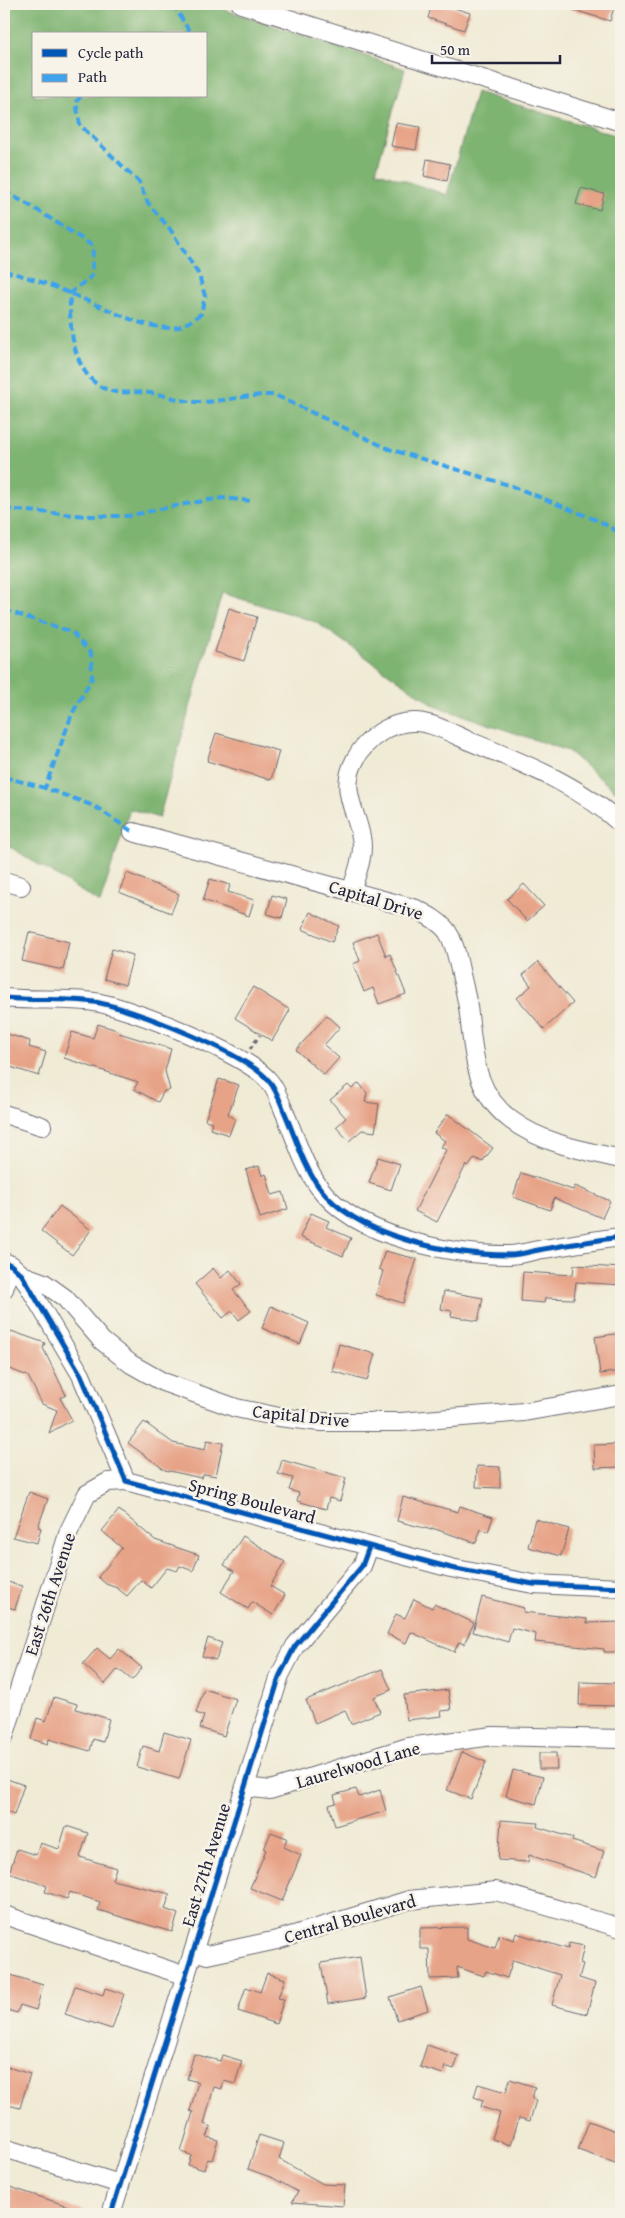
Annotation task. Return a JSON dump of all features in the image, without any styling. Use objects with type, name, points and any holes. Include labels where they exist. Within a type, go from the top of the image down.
[{"type":"street","points":[[241,4],[371,46],[509,86],[621,122]]},
{"type":"street","points":[[351,892],[362,853],[362,837],[350,806],[349,774],[354,760],[362,748],[372,738],[390,727],[416,722],[438,728],[534,767],[566,784],[611,814],[621,824]]},
{"type":"street","name":"Capital Drive","points":[[133,832],[416,909],[428,915],[447,931],[454,945],[468,1007],[476,1072],[485,1090],[510,1120],[526,1129],[553,1140],[621,1159]]},
{"type":"street","points":[[4,881],[21,886]]},
{"type":"street","points":[[4,998],[95,1002],[122,1009],[170,1026],[216,1047],[258,1071],[269,1081],[279,1098],[318,1186],[333,1202],[353,1217],[380,1230],[425,1245],[460,1252],[511,1255],[621,1237]]},
{"type":"street","points":[[4,1114],[42,1126]]},
{"type":"street","points":[[4,1288],[12,1267]]},
{"type":"street","points":[[12,1267],[81,1375],[126,1481]]},
{"type":"street","name":"Capital Drive","points":[[12,1267],[44,1283],[65,1298],[102,1341],[131,1364],[163,1382],[236,1408],[279,1418],[320,1422],[401,1422],[524,1412],[621,1395]]},
{"type":"street","name":"Spring Boulevard","points":[[126,1481],[451,1568],[533,1584],[621,1588]]},
{"type":"street","name":"East 26th Avenue","points":[[4,1736],[72,1524],[86,1494],[108,1482],[126,1481]]},
{"type":"street","name":"East 27th Avenue","points":[[111,2214],[280,1675],[300,1640],[362,1566],[369,1547]]},
{"type":"street","name":"Laurelwood Lane","points":[[245,1788],[270,1790],[418,1746],[493,1736],[621,1739]]},
{"type":"street","name":"Central Boulevard","points":[[194,1951],[207,1955],[277,1940],[409,1900],[496,1891],[621,1928]]},
{"type":"street","points":[[4,1915],[186,1976]]},
{"type":"street","points":[[4,2148],[120,2184]]},
{"type":"green space","points":[[4,4],[207,4],[405,69],[376,171],[447,195],[476,92],[621,137],[621,796],[568,751],[435,706],[316,622],[222,593],[159,818],[130,809],[100,903],[4,843]]},
{"type":"building","points":[[432,4],[442,4],[470,13],[464,30],[428,18]]},
{"type":"building","points":[[564,4],[615,4],[610,21],[564,7]]},
{"type":"building","points":[[396,123],[420,127],[416,150],[391,146]]},
{"type":"building","points":[[427,159],[450,164],[447,181],[424,176]]},
{"type":"building","points":[[581,188],[604,194],[600,210],[576,204]]},
{"type":"building","points":[[229,608],[257,617],[244,661],[215,652]]},
{"type":"building","points":[[216,733],[279,751],[271,780],[207,761]]},
{"type":"building","points":[[127,873],[179,894],[171,913],[119,892]]},
{"type":"building","points":[[210,879],[230,885],[228,892],[254,900],[249,916],[203,900]]},
{"type":"building","points":[[524,884],[544,906],[527,921],[507,899]]},
{"type":"building","points":[[272,895],[287,899],[282,918],[267,914]]},
{"type":"building","points":[[310,912],[339,926],[332,942],[302,929]]},
{"type":"building","points":[[29,932],[69,942],[63,970],[22,961]]},
{"type":"building","points":[[377,933],[386,956],[390,954],[406,994],[379,1004],[373,988],[364,992],[353,964],[360,961],[353,942]]},
{"type":"building","points":[[112,949],[133,955],[125,985],[104,979]]},
{"type":"building","points":[[538,962],[573,1003],[544,1029],[517,998],[531,986],[523,975]]},
{"type":"building","points":[[253,987],[290,1010],[272,1041],[235,1018]]},
{"type":"building","points":[[327,1015],[340,1027],[324,1045],[339,1058],[324,1075],[296,1050]]},
{"type":"building","points":[[98,1024],[120,1031],[119,1033],[171,1049],[165,1071],[170,1090],[164,1091],[158,1102],[134,1089],[138,1082],[64,1058],[72,1032],[93,1038]]},
{"type":"building","points":[[4,1033],[30,1041],[29,1047],[46,1052],[39,1076],[4,1065]]},
{"type":"building","points":[[219,1079],[239,1085],[228,1114],[235,1119],[229,1135],[210,1129],[212,1122],[205,1120]]},
{"type":"building","points":[[359,1083],[367,1093],[365,1102],[379,1104],[375,1132],[362,1130],[349,1141],[336,1127],[346,1118],[330,1100],[348,1085],[352,1089]]},
{"type":"building","points":[[448,1114],[493,1148],[482,1162],[475,1158],[468,1167],[466,1165],[437,1222],[415,1211],[446,1150],[441,1147],[445,1141],[434,1133]]},
{"type":"building","points":[[378,1157],[400,1164],[391,1190],[369,1183]]},
{"type":"building","points":[[259,1166],[262,1176],[266,1174],[272,1195],[283,1192],[288,1209],[260,1218],[246,1170]]},
{"type":"building","points":[[521,1173],[573,1190],[575,1186],[610,1201],[602,1218],[554,1198],[550,1210],[513,1197]]},
{"type":"building","points":[[60,1206],[91,1230],[72,1255],[41,1231]]},
{"type":"building","points":[[311,1213],[329,1221],[326,1227],[351,1238],[343,1256],[300,1237]]},
{"type":"building","points":[[385,1251],[417,1259],[403,1303],[376,1295],[383,1271],[379,1269]]},
{"type":"building","points":[[574,1265],[621,1268],[621,1285],[576,1282],[574,1299],[545,1298],[544,1303],[521,1301],[523,1272],[573,1275]]},
{"type":"building","points":[[213,1268],[221,1278],[230,1270],[241,1284],[233,1290],[251,1311],[239,1320],[232,1311],[223,1318],[195,1284]]},
{"type":"building","points":[[444,1291],[483,1298],[478,1321],[451,1316],[452,1311],[441,1309]]},
{"type":"building","points":[[271,1306],[309,1323],[300,1344],[262,1328]]},
{"type":"building","points":[[11,1331],[45,1343],[43,1348],[66,1395],[60,1398],[72,1420],[49,1433],[57,1410],[42,1404],[28,1376],[7,1368],[10,1359],[4,1357],[4,1351]]},
{"type":"building","points":[[621,1333],[621,1371],[600,1374],[595,1337]]},
{"type":"building","points":[[339,1344],[375,1354],[367,1381],[332,1371]]},
{"type":"building","points":[[144,1422],[173,1443],[205,1450],[207,1440],[223,1443],[216,1476],[204,1474],[201,1478],[165,1470],[128,1443]]},
{"type":"building","points":[[621,1444],[621,1467],[595,1468],[594,1445]]},
{"type":"building","points":[[282,1460],[346,1478],[340,1501],[329,1498],[326,1509],[297,1501],[299,1493],[289,1490],[293,1478],[278,1474]]},
{"type":"building","points":[[477,1466],[500,1467],[500,1488],[476,1487]]},
{"type":"building","points":[[29,1492],[48,1499],[38,1527],[41,1528],[37,1543],[13,1537]]},
{"type":"building","points":[[403,1497],[458,1512],[460,1506],[493,1517],[488,1532],[481,1529],[476,1543],[432,1528],[432,1530],[397,1521]]},
{"type":"building","points":[[119,1510],[155,1540],[199,1555],[193,1571],[180,1566],[177,1571],[167,1568],[151,1588],[141,1580],[127,1596],[117,1588],[106,1584],[98,1577],[122,1548],[102,1531]]},
{"type":"building","points":[[535,1519],[569,1529],[561,1556],[528,1547]]},
{"type":"building","points":[[243,1536],[285,1562],[270,1586],[285,1595],[273,1615],[252,1602],[248,1609],[221,1592],[234,1571],[224,1565]]},
{"type":"building","points":[[4,1581],[22,1586],[15,1609],[4,1606]]},
{"type":"building","points":[[482,1597],[524,1608],[523,1612],[587,1619],[587,1623],[621,1622],[621,1652],[604,1652],[604,1649],[535,1642],[536,1634],[512,1628],[508,1642],[473,1632]]},
{"type":"building","points":[[414,1599],[432,1608],[434,1604],[474,1623],[464,1644],[459,1642],[454,1652],[411,1632],[406,1643],[387,1634],[396,1614],[405,1618]]},
{"type":"building","points":[[208,1638],[222,1643],[216,1660],[202,1656]]},
{"type":"building","points":[[97,1648],[110,1659],[119,1649],[142,1668],[132,1680],[118,1669],[105,1684],[83,1664]]},
{"type":"building","points":[[382,1669],[391,1690],[374,1697],[380,1712],[351,1724],[345,1710],[315,1723],[306,1700]]},
{"type":"building","points":[[580,1682],[617,1683],[616,1706],[579,1705]]},
{"type":"building","points":[[204,1689],[236,1699],[224,1736],[200,1728],[204,1716],[196,1713]]},
{"type":"building","points":[[448,1690],[451,1710],[441,1711],[442,1716],[407,1720],[404,1695]]},
{"type":"building","points":[[54,1697],[77,1704],[76,1709],[109,1719],[103,1742],[93,1739],[90,1751],[49,1739],[48,1744],[31,1739],[37,1718],[46,1721]]},
{"type":"building","points":[[164,1732],[191,1740],[179,1779],[137,1767],[143,1746],[159,1751]]},
{"type":"building","points":[[462,1752],[486,1762],[471,1799],[447,1790]]},
{"type":"building","points":[[539,1753],[556,1753],[557,1769],[539,1769]]},
{"type":"building","points":[[513,1770],[543,1777],[536,1804],[506,1796]]},
{"type":"building","points":[[4,1778],[24,1785],[14,1815],[4,1811]]},
{"type":"building","points":[[356,1789],[359,1797],[380,1790],[386,1811],[335,1826],[329,1805],[336,1803],[334,1795]]},
{"type":"building","points":[[501,1820],[538,1823],[537,1827],[573,1838],[572,1841],[604,1851],[596,1877],[529,1855],[528,1862],[498,1860]]},
{"type":"building","points":[[66,1826],[88,1833],[80,1857],[116,1868],[112,1880],[170,1894],[165,1909],[178,1914],[172,1932],[98,1910],[100,1902],[70,1892],[67,1899],[45,1892],[47,1886],[9,1873],[17,1849],[36,1855],[40,1843],[59,1849]]},
{"type":"building","points":[[271,1832],[287,1838],[284,1847],[301,1855],[282,1901],[250,1888],[266,1850],[264,1849]]},
{"type":"building","points":[[467,1927],[467,1939],[495,1948],[499,1935],[514,1940],[516,1933],[568,1949],[569,1943],[584,1946],[580,1963],[583,1964],[579,1978],[595,1983],[587,2014],[552,2005],[560,1975],[513,1960],[507,1978],[486,1971],[484,1976],[457,1967],[458,1978],[430,1979],[429,1949],[420,1949],[420,1928]]},
{"type":"building","points":[[360,1957],[366,1998],[328,2004],[321,1963]]},
{"type":"building","points":[[4,1973],[43,1985],[36,2010],[20,2005],[17,2013],[4,2009]]},
{"type":"building","points":[[267,1973],[285,1979],[278,1998],[284,1999],[276,2024],[238,2011],[246,1987],[260,1992]]},
{"type":"building","points":[[75,1986],[103,1995],[105,1988],[124,1994],[112,2029],[65,2014]]},
{"type":"building","points":[[421,1987],[428,2010],[397,2020],[390,1997]]},
{"type":"building","points":[[427,2045],[459,2056],[454,2069],[445,2066],[443,2074],[420,2067]]},
{"type":"building","points":[[194,2054],[220,2061],[222,2055],[242,2061],[235,2084],[224,2081],[222,2089],[214,2087],[204,2124],[211,2127],[207,2137],[218,2140],[212,2160],[207,2159],[204,2170],[188,2165],[191,2155],[181,2152],[193,2112],[190,2111],[198,2082],[187,2079]]},
{"type":"building","points":[[4,2066],[30,2074],[20,2108],[4,2104]]},
{"type":"building","points":[[510,2079],[535,2087],[532,2099],[536,2100],[530,2121],[519,2118],[511,2145],[492,2139],[500,2113],[481,2107],[483,2100],[474,2097],[478,2084],[506,2092]]},
{"type":"building","points":[[589,2121],[621,2133],[621,2165],[578,2150]]},
{"type":"building","points":[[259,2135],[284,2143],[279,2159],[323,2184],[345,2185],[343,2206],[292,2202],[298,2192],[273,2178],[248,2169]]},
{"type":"building","points":[[4,2185],[86,2212],[85,2214],[4,2214]]},
{"type":"marked path","points":[[173,4],[190,32]]},
{"type":"marked path","points":[[4,271],[40,281],[141,323],[160,327],[178,327],[201,314],[205,296],[199,275],[170,229],[148,203],[139,182],[80,125],[76,102],[79,98]]},
{"type":"marked path","points":[[4,191],[93,246],[92,276],[70,293],[70,321],[72,336],[81,364],[88,376],[98,385],[116,392],[150,393],[195,402],[275,395],[389,449],[512,486],[601,522],[621,534]]},
{"type":"marked path","points":[[4,509],[87,516],[128,516],[222,498],[251,501]]},
{"type":"marked path","points":[[4,610],[72,632],[91,654],[92,678],[72,714],[45,788]]},
{"type":"marked path","points":[[4,777],[45,788],[94,806],[133,832]]},
{"type":"cycle path","points":[[4,998],[83,1001],[111,1006],[187,1033],[213,1045],[257,1070],[274,1088],[304,1160],[319,1187],[335,1204],[356,1219],[380,1230],[406,1240],[433,1247],[485,1254],[509,1255],[621,1237]]},
{"type":"cycle path","points":[[4,1262],[11,1265],[22,1275],[81,1375],[126,1481],[451,1568],[533,1584],[621,1588]]},
{"type":"cycle path","points":[[111,2214],[280,1675],[295,1646],[362,1566],[369,1547]]}]
